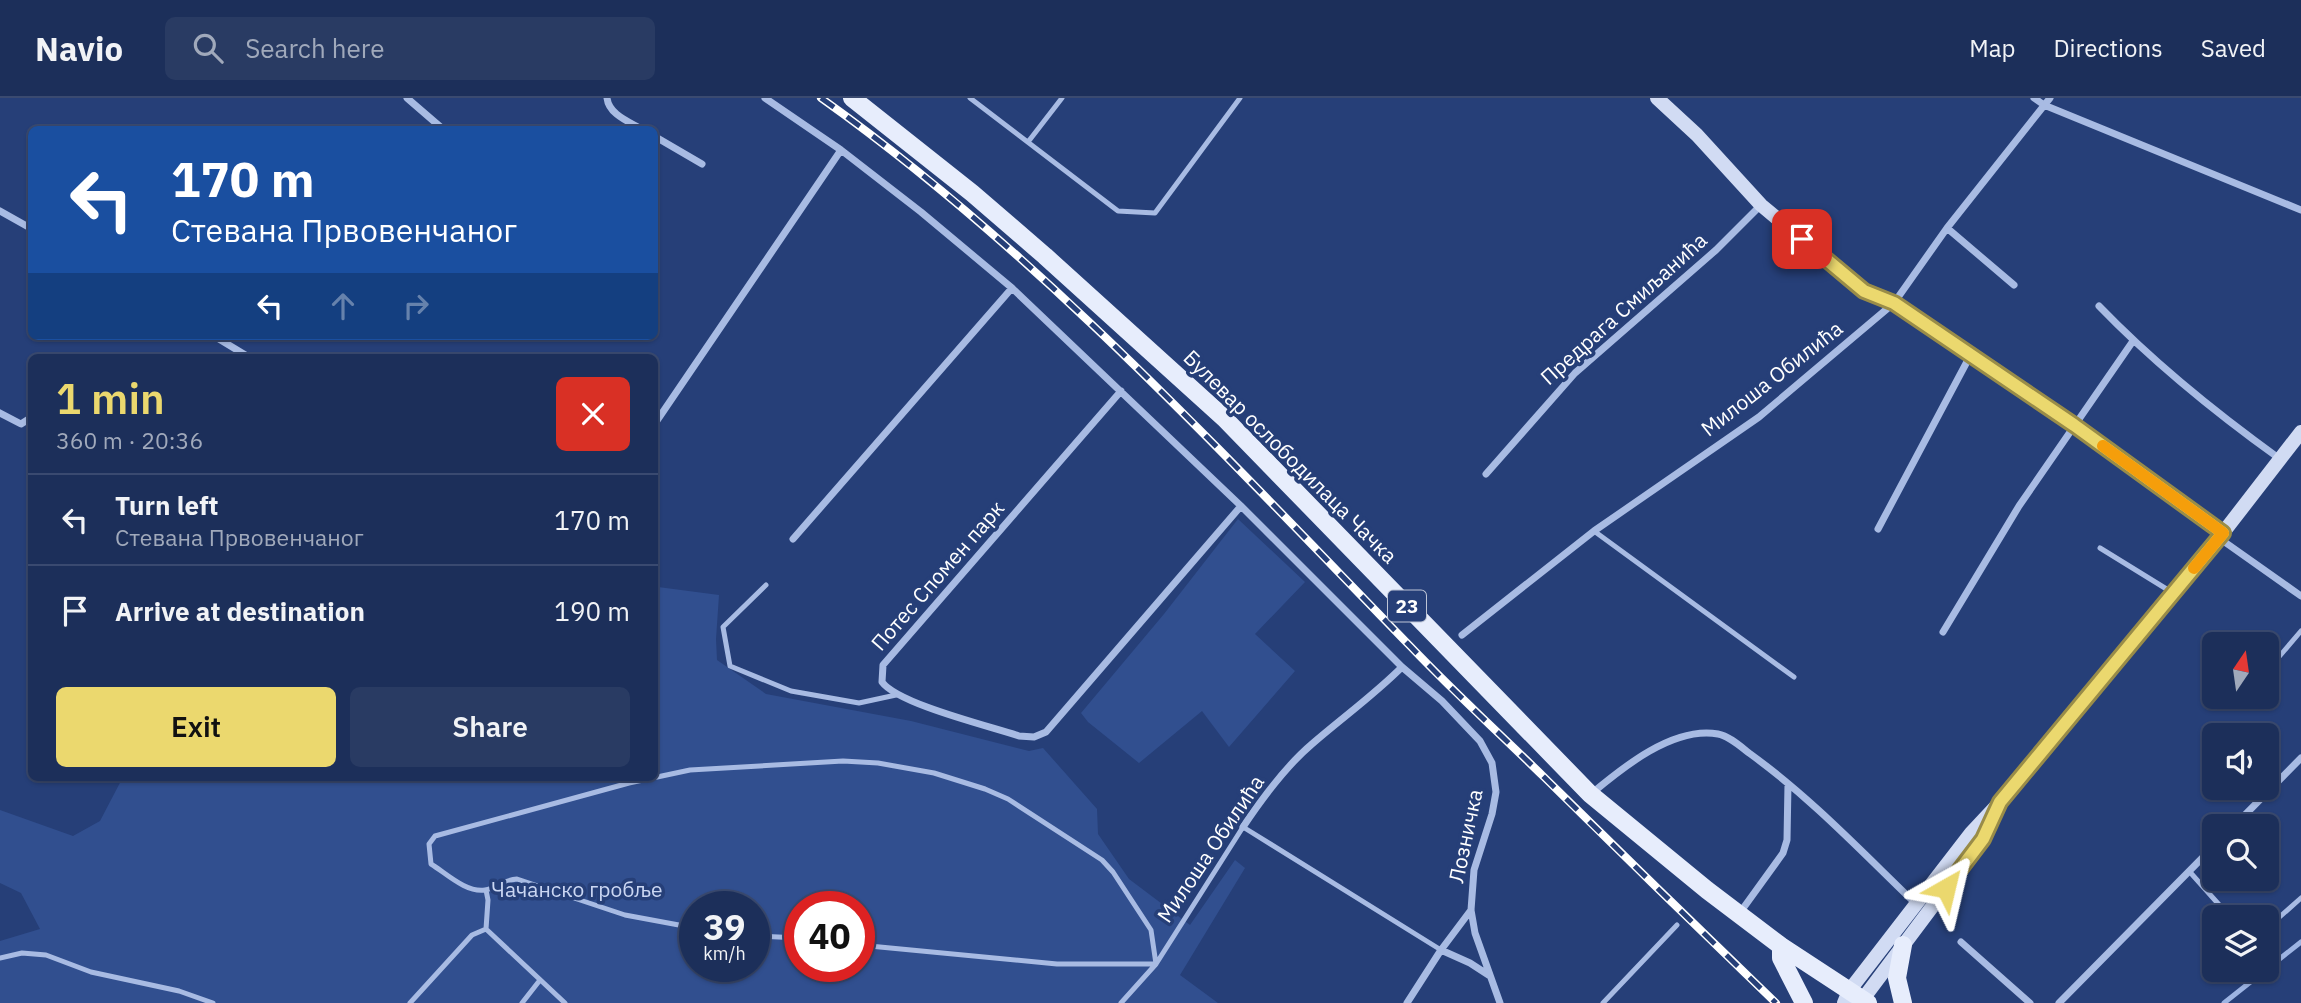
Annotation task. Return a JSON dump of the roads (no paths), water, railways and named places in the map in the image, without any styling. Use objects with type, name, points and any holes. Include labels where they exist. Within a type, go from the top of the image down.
[{"type":"main road","name":"Булевар ослободилаца Чачка","points":[[852,98],[993,211],[1224,418],[1590,794],[1681,871],[1857,1000]]},
{"type":"main road","points":[[1903,945],[1897,978],[1903,1003]]},
{"type":"main road","points":[[1781,946],[1780,958],[1804,1003]]},
{"type":"street","points":[[407,98],[439,126]]},
{"type":"street","points":[[607,98],[612,111],[636,126]]},
{"type":"street","points":[[765,98],[841,150],[1012,288],[1241,506],[1402,667]]},
{"type":"street","points":[[1657,98],[1697,135],[1761,205],[1864,291],[1894,303],[2074,425],[2301,596]]},
{"type":"street","points":[[2034,98],[2044,105],[2301,210]]},
{"type":"street","name":"Милоша Обилића","points":[[1462,635],[1594,531],[1759,416],[1894,303],[1947,228],[2050,98]]},
{"type":"street","points":[[658,138],[702,163]]},
{"type":"street","points":[[658,419],[841,150]]},
{"type":"street","name":"Предрага Смиљанића","points":[[1486,474],[1575,373],[1659,302],[1761,205]]},
{"type":"street","points":[[0,211],[28,227]]},
{"type":"street","points":[[1947,228],[2014,285]]},
{"type":"street","points":[[793,539],[1012,288]]},
{"type":"street","points":[[2099,306],[2133,341],[2230,423],[2280,459]]},
{"type":"street","points":[[221,340],[244,354]]},
{"type":"street","points":[[1943,632],[2019,506],[2133,341]]},
{"type":"street","points":[[1878,529],[1970,356]]},
{"type":"street","name":"Потес Спомен парк","points":[[896,695],[882,682],[883,665],[1121,391]]},
{"type":"street","points":[[0,413],[21,424],[28,420]]},
{"type":"street","points":[[1857,1000],[1915,903],[2221,536],[2301,432]]},
{"type":"street","points":[[896,695],[1019,736],[1034,737],[1046,732],[1241,506]]},
{"type":"street","name":"Милоша Обилића","points":[[1243,827],[1286,769],[1402,667]]},
{"type":"street","name":"Лозничка","points":[[1402,667],[1471,730],[1492,763],[1495,800],[1474,870],[1471,910],[1475,933],[1500,1003]]},
{"type":"street","points":[[1590,794],[1647,752],[1689,736],[1705,733],[1727,737],[1834,823],[1915,903]]},
{"type":"street","points":[[2246,814],[2301,758]]},
{"type":"street","points":[[1739,914],[1783,853],[1787,840],[1788,784]]},
{"type":"street","points":[[1857,1000],[1903,945],[1983,839],[2000,802]]},
{"type":"street","points":[[2059,1003],[2202,858]]},
{"type":"street","points":[[1407,1003],[1471,910]]},
{"type":"street","points":[[1961,942],[2030,1003]]},
{"type":"street","points":[[1441,950],[1470,963],[1491,977]]},
{"type":"lane","points":[[970,98],[1118,211],[1155,213],[1240,98]]},
{"type":"lane","points":[[1028,142],[1062,98]]},
{"type":"lane","points":[[1594,531],[1794,677]]},
{"type":"lane","points":[[2100,548],[2173,593]]},
{"type":"lane","points":[[766,585],[723,626],[730,666],[791,691],[859,703],[896,695]]},
{"type":"lane","points":[[2279,657],[2301,631]]},
{"type":"lane","points":[[658,777],[690,770],[843,761],[878,762],[934,773],[985,789],[1008,799],[1102,860],[1113,872],[1151,930],[1156,964],[1057,964],[875,947]]},
{"type":"lane","points":[[638,781],[435,836],[429,844],[431,864],[470,889],[486,890],[505,880],[517,879],[625,915],[679,925]]},
{"type":"lane","points":[[1243,827],[1441,950]]},
{"type":"lane","name":"Милоша Обилића","points":[[1121,1003],[1156,964],[1243,827]]},
{"type":"lane","points":[[2189,871],[2219,905]]},
{"type":"lane","points":[[486,890],[486,929]]},
{"type":"lane","points":[[2279,917],[2301,898]]},
{"type":"lane","points":[[1603,1003],[1677,925]]},
{"type":"lane","points":[[486,929],[565,1003]]},
{"type":"lane","points":[[410,1003],[472,935],[486,929]]},
{"type":"lane","points":[[0,958],[22,953],[46,956],[91,972],[179,991],[213,1003]]},
{"type":"lane","points":[[522,1003],[540,980]]},
{"type":"waterway","points":[[2224,1003],[2301,942]]},
{"type":"railway","points":[[821,98],[901,158],[979,222],[1128,359],[1444,680],[1776,1003]]},
{"type":"park label","name":"Чачанско гробље","points":[[577,890]]}]
